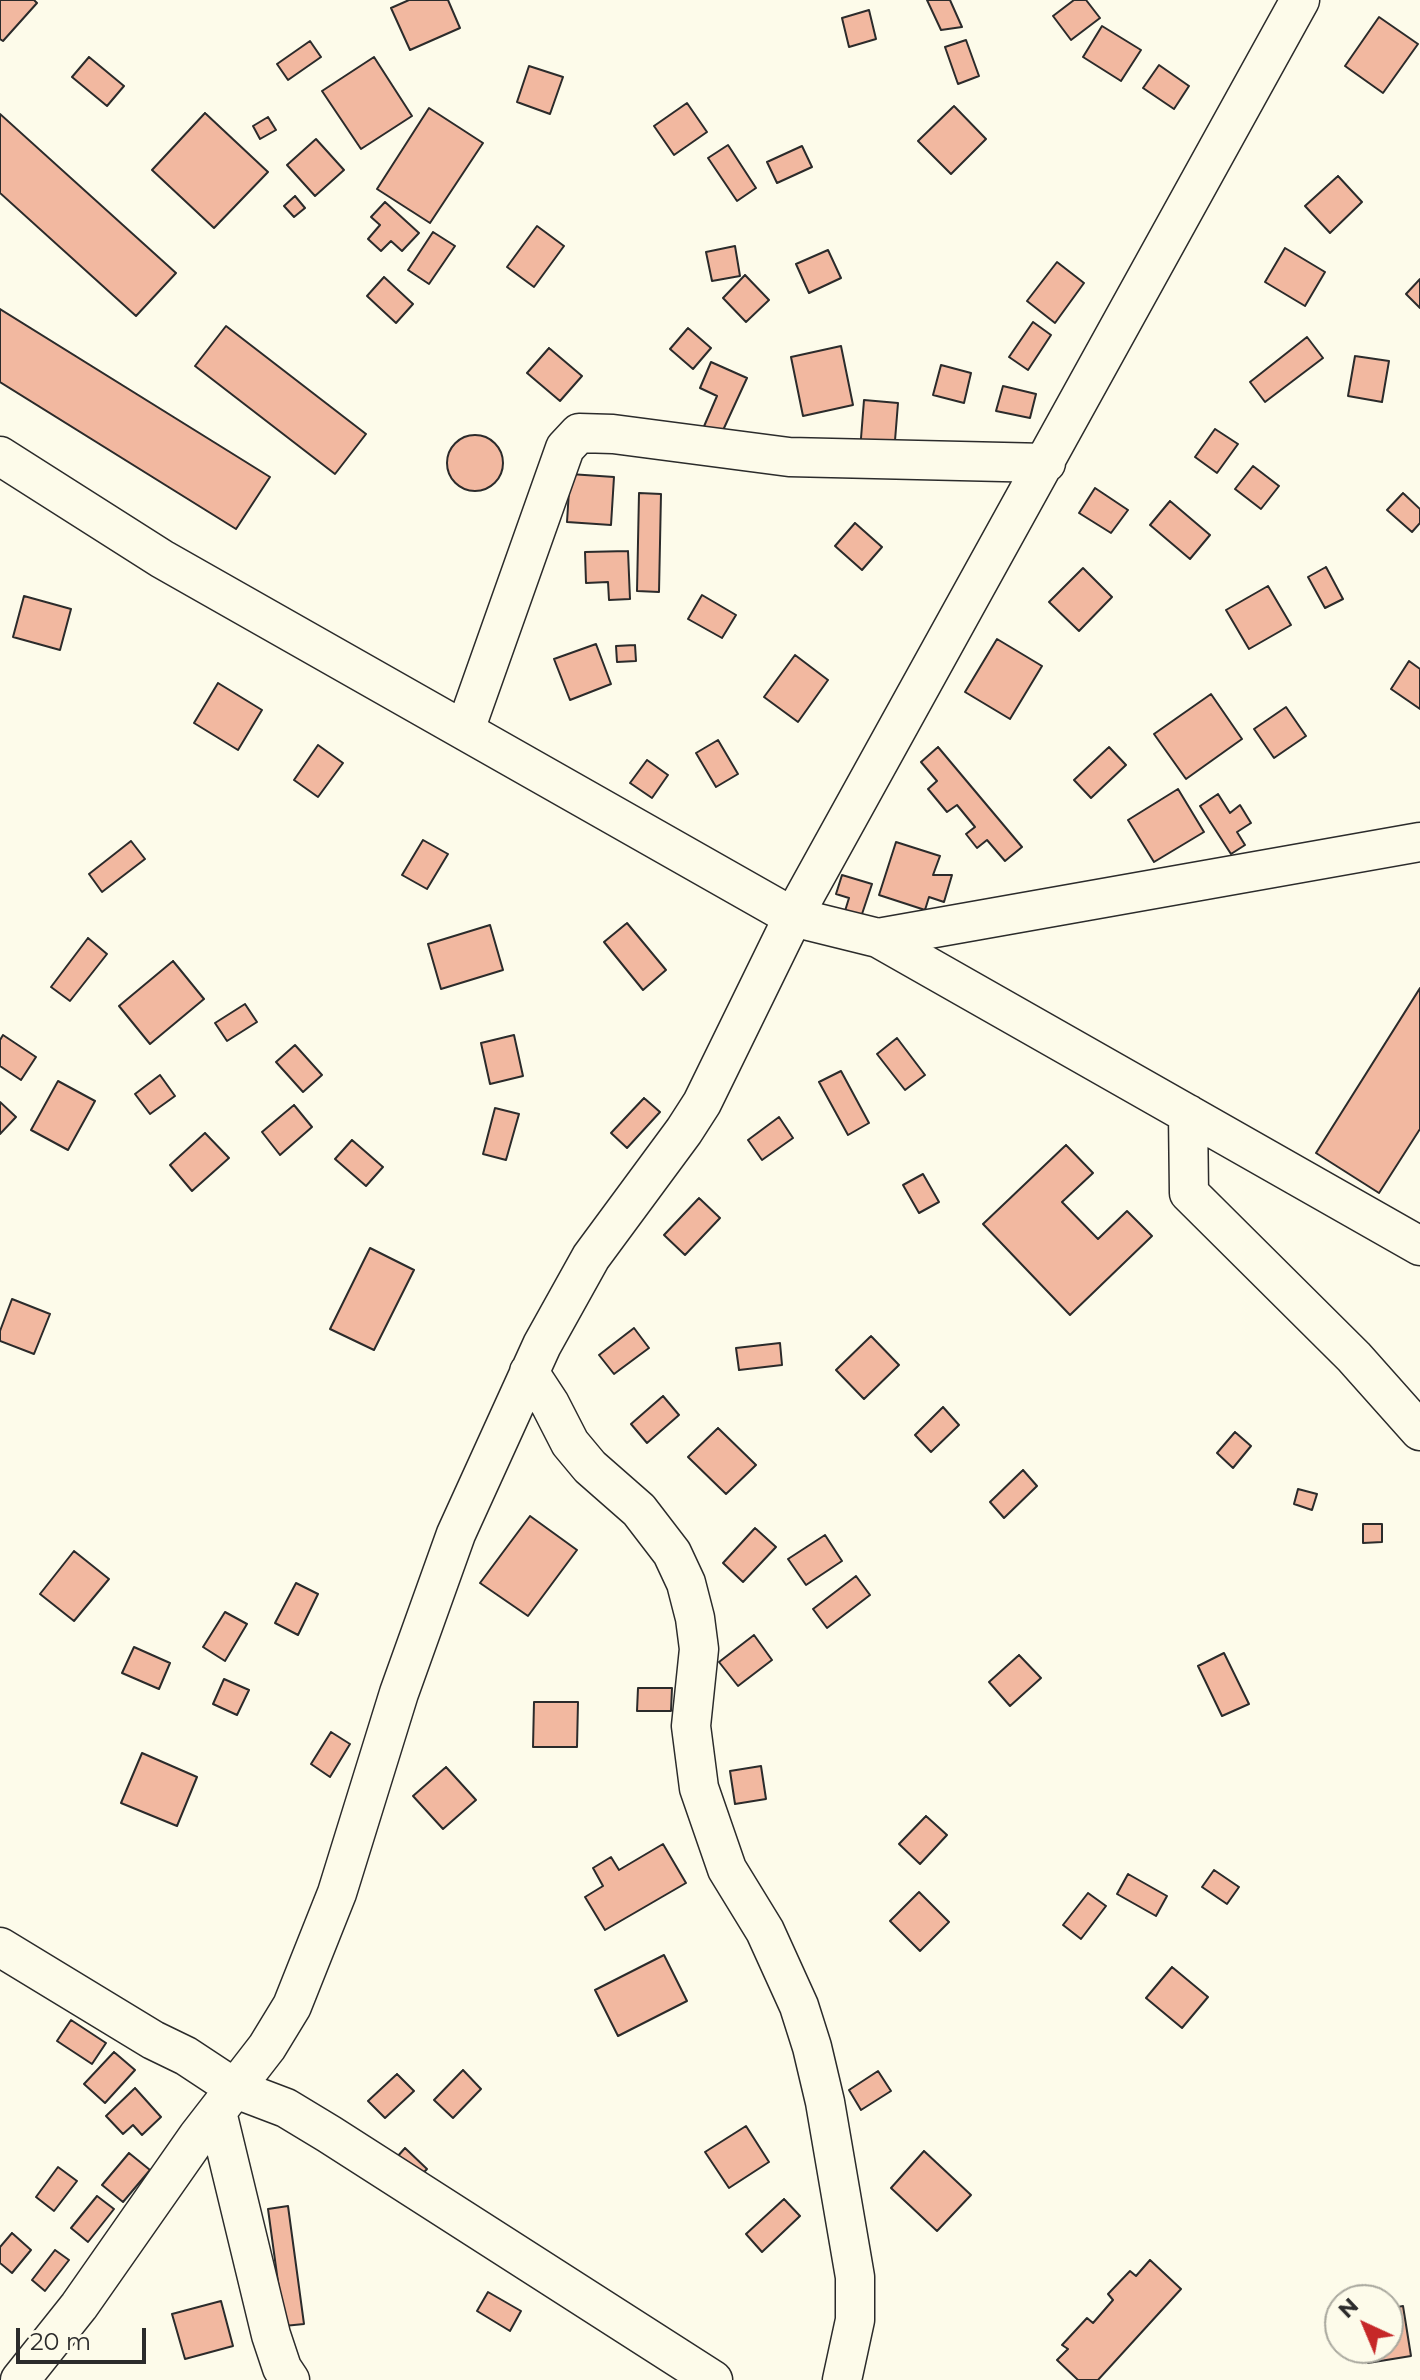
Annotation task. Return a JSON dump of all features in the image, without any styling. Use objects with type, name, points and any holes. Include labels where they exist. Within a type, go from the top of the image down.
[{"type":"street","points":[[20,2380],[79,2306],[198,2136],[267,2047],[292,2006],[337,1893],[399,1693],[456,1534],[529,1372],[591,1257],[702,1103],[793,917],[1300,0]]},
{"type":"street","points":[[465,730],[565,448],[579,433],[613,434],[789,457],[1046,463]]},
{"type":"street","points":[[0,456],[162,559],[793,917],[878,938],[1420,1246]]},
{"type":"street","points":[[878,938],[1420,842]]},
{"type":"street","points":[[1188,1114],[1189,1193],[1354,1357],[1420,1431]]},
{"type":"street","points":[[529,1372],[570,1443],[590,1467],[639,1510],[672,1553],[686,1583],[699,1649],[691,1726],[699,1788],[727,1869],[765,1931],[799,2006],[825,2102],[855,2277],[855,2320],[842,2380]]},
{"type":"street","points":[[0,1947],[153,2040],[186,2056],[226,2100],[271,2335],[282,2368],[290,2380]]},
{"type":"street","points":[[226,2100],[286,2108],[713,2380]]},
{"type":"building","points":[[0,0],[34,0],[37,3],[3,41],[0,39]]},
{"type":"building","points":[[409,0],[448,0],[460,28],[410,50],[391,8]]},
{"type":"building","points":[[927,0],[950,0],[962,27],[941,30]]},
{"type":"building","points":[[1074,0],[1086,0],[1100,18],[1071,40],[1053,16]]},
{"type":"building","points":[[869,10],[876,39],[849,47],[842,18]]},
{"type":"building","points":[[1379,17],[1418,44],[1383,93],[1345,66]]},
{"type":"building","points":[[1102,26],[1141,50],[1121,81],[1083,57]]},
{"type":"building","points":[[966,40],[979,76],[958,84],[945,47]]},
{"type":"building","points":[[310,41],[321,57],[288,80],[277,64]]},
{"type":"building","points":[[89,57],[124,86],[107,106],[72,77]]},
{"type":"building","points":[[374,57],[412,116],[361,149],[322,91]]},
{"type":"building","points":[[1159,65],[1189,86],[1174,109],[1143,88]]},
{"type":"building","points":[[529,66],[563,77],[550,114],[517,102]]},
{"type":"building","points":[[687,103],[707,132],[674,155],[654,126]]},
{"type":"building","points":[[954,106],[986,139],[951,174],[918,141]]},
{"type":"building","points":[[429,108],[483,143],[430,223],[377,189]]},
{"type":"building","points":[[205,113],[268,172],[214,228],[152,170]]},
{"type":"building","points":[[0,114],[176,273],[136,316],[0,193]]},
{"type":"building","points":[[268,117],[276,130],[260,139],[253,126]]},
{"type":"building","points":[[316,139],[344,170],[315,196],[287,165]]},
{"type":"building","points":[[728,145],[756,188],[737,201],[708,158]]},
{"type":"building","points":[[802,146],[812,167],[777,183],[767,162]]},
{"type":"building","points":[[1338,176],[1362,202],[1330,233],[1305,206]]},
{"type":"building","points":[[295,196],[305,208],[294,217],[284,206]]},
{"type":"building","points":[[385,202],[419,233],[402,251],[391,241],[381,251],[368,239],[380,225],[371,217]]},
{"type":"building","points":[[537,226],[564,246],[534,287],[507,267]]},
{"type":"building","points":[[433,232],[455,246],[429,284],[408,270]]},
{"type":"building","points":[[735,246],[740,276],[712,281],[706,252]]},
{"type":"building","points":[[1285,248],[1325,272],[1305,306],[1265,282]]},
{"type":"building","points":[[828,250],[841,278],[809,293],[796,264]]},
{"type":"building","points":[[1057,262],[1084,283],[1055,323],[1027,301]]},
{"type":"building","points":[[745,275],[769,300],[746,322],[723,298]]},
{"type":"building","points":[[384,277],[413,304],[396,323],[367,296]]},
{"type":"building","points":[[1420,279],[1420,308],[1406,294]]},
{"type":"building","points":[[0,309],[270,477],[236,529],[0,382]]},
{"type":"building","points":[[1033,322],[1051,335],[1028,370],[1009,357]]},
{"type":"building","points":[[226,326],[366,434],[335,474],[195,366]]},
{"type":"building","points":[[688,328],[711,348],[693,369],[670,349]]},
{"type":"building","points":[[1307,337],[1323,358],[1265,402],[1250,382]]},
{"type":"building","points":[[841,346],[853,405],[803,416],[791,357]]},
{"type":"building","points":[[549,348],[582,376],[560,401],[527,373]]},
{"type":"building","points":[[1355,356],[1389,361],[1382,402],[1348,396]]},
{"type":"building","points":[[711,362],[747,378],[719,439],[702,431],[717,396],[700,388]]},
{"type":"building","points":[[941,365],[971,373],[964,403],[933,395]]},
{"type":"building","points":[[1003,386],[1036,394],[1030,418],[996,411]]},
{"type":"building","points":[[864,400],[898,403],[894,453],[860,451]]},
{"type":"building","points":[[1215,429],[1238,444],[1217,473],[1195,457]]},
{"type":"building","points":[[475,435],[495,443],[503,463],[495,483],[475,491],[455,483],[447,463],[455,443]]},
{"type":"building","points":[[1253,466],[1279,486],[1261,509],[1235,489]]},
{"type":"building","points":[[570,474],[614,477],[611,525],[567,522]]},
{"type":"building","points":[[1095,488],[1128,510],[1111,533],[1079,513]]},
{"type":"building","points":[[639,493],[661,494],[659,592],[637,591]]},
{"type":"building","points":[[1403,493],[1420,509],[1420,523],[1412,532],[1387,510]]},
{"type":"building","points":[[1170,501],[1210,535],[1190,559],[1150,525]]},
{"type":"building","points":[[855,523],[882,547],[862,570],[835,546]]},
{"type":"building","points":[[628,551],[630,599],[609,600],[608,582],[586,583],[585,552]]},
{"type":"building","points":[[1326,567],[1343,599],[1325,608],[1308,577]]},
{"type":"building","points":[[1083,568],[1112,597],[1079,631],[1049,602]]},
{"type":"building","points":[[1268,586],[1291,625],[1249,649],[1226,610]]},
{"type":"building","points":[[702,595],[736,615],[722,638],[688,619]]},
{"type":"building","points":[[24,596],[71,609],[60,650],[13,637]]},
{"type":"building","points":[[997,639],[1042,666],[1010,719],[965,692]]},
{"type":"building","points":[[596,644],[611,684],[570,700],[554,659]]},
{"type":"building","points":[[635,645],[636,661],[617,662],[616,646]]},
{"type":"building","points":[[795,655],[828,680],[798,722],[764,697]]},
{"type":"building","points":[[1409,661],[1420,669],[1420,709],[1391,689]]},
{"type":"building","points":[[218,683],[262,710],[238,750],[194,723]]},
{"type":"building","points":[[1211,694],[1242,739],[1186,779],[1154,734]]},
{"type":"building","points":[[1286,707],[1306,736],[1274,758],[1254,729]]},
{"type":"building","points":[[718,740],[738,774],[716,787],[696,753]]},
{"type":"building","points":[[318,745],[343,763],[318,797],[294,780]]},
{"type":"building","points":[[938,747],[1022,847],[1005,861],[987,840],[977,848],[966,834],[975,827],[957,805],[947,812],[928,789],[937,781],[921,762]]},
{"type":"building","points":[[1109,747],[1126,765],[1091,798],[1074,780]]},
{"type":"building","points":[[647,760],[668,775],[652,798],[630,783]]},
{"type":"building","points":[[1178,789],[1204,832],[1154,862],[1128,820]]},
{"type":"building","points":[[1218,794],[1230,813],[1240,805],[1251,823],[1237,832],[1245,845],[1231,854],[1200,806]]},
{"type":"building","points":[[423,840],[448,854],[427,889],[402,875]]},
{"type":"building","points":[[131,841],[145,859],[102,892],[89,874]]},
{"type":"building","points":[[896,842],[940,856],[933,875],[952,875],[944,902],[929,897],[925,910],[879,895]]},
{"type":"building","points":[[842,875],[872,884],[861,917],[845,911],[849,898],[836,894]]},
{"type":"building","points":[[627,923],[666,970],[643,990],[604,942]]},
{"type":"building","points":[[490,925],[503,970],[441,989],[428,944]]},
{"type":"building","points":[[88,938],[107,954],[70,1001],[51,987]]},
{"type":"building","points":[[173,961],[204,999],[150,1044],[119,1006]]},
{"type":"building","points":[[1420,988],[1420,1129],[1379,1193],[1316,1153]]},
{"type":"building","points":[[245,1004],[257,1022],[227,1041],[215,1023]]},
{"type":"building","points":[[3,1035],[36,1057],[21,1080],[0,1066],[0,1040]]},
{"type":"building","points":[[514,1035],[523,1076],[490,1084],[481,1043]]},
{"type":"building","points":[[897,1038],[925,1075],[905,1090],[877,1054]]},
{"type":"building","points":[[295,1045],[322,1075],[303,1092],[276,1062]]},
{"type":"building","points":[[841,1071],[869,1123],[848,1135],[819,1082]]},
{"type":"building","points":[[160,1075],[175,1096],[150,1114],[135,1094]]},
{"type":"building","points":[[58,1081],[95,1101],[68,1150],[31,1130]]},
{"type":"building","points":[[644,1098],[660,1112],[627,1148],[611,1133]]},
{"type":"building","points":[[0,1102],[16,1117],[0,1134]]},
{"type":"building","points":[[294,1105],[312,1127],[280,1155],[262,1132]]},
{"type":"building","points":[[495,1108],[519,1114],[506,1160],[483,1154]]},
{"type":"building","points":[[779,1117],[793,1138],[762,1160],[748,1140]]},
{"type":"building","points":[[205,1133],[229,1158],[192,1191],[170,1165]]},
{"type":"building","points":[[352,1140],[383,1167],[366,1186],[335,1159]]},
{"type":"building","points":[[1066,1145],[1093,1173],[1062,1202],[1098,1239],[1127,1211],[1152,1236],[1070,1315],[983,1224]]},
{"type":"building","points":[[923,1174],[939,1202],[919,1213],[903,1185]]},
{"type":"building","points":[[699,1198],[720,1218],[685,1255],[664,1235]]},
{"type":"building","points":[[370,1248],[414,1270],[374,1350],[330,1329]]},
{"type":"building","points":[[12,1299],[50,1314],[34,1354],[0,1341],[0,1331]]},
{"type":"building","points":[[634,1328],[649,1348],[614,1374],[599,1355]]},
{"type":"building","points":[[871,1336],[899,1365],[864,1399],[836,1370]]},
{"type":"building","points":[[780,1343],[782,1365],[739,1370],[736,1348]]},
{"type":"building","points":[[663,1396],[679,1415],[647,1443],[631,1424]]},
{"type":"building","points":[[943,1407],[959,1425],[931,1452],[915,1435]]},
{"type":"building","points":[[718,1428],[756,1465],[726,1494],[688,1457]]},
{"type":"building","points":[[1235,1432],[1251,1446],[1233,1468],[1217,1453]]},
{"type":"building","points":[[1023,1470],[1037,1486],[1004,1518],[990,1502]]},
{"type":"building","points":[[1298,1489],[1317,1494],[1312,1510],[1294,1504]]},
{"type":"building","points":[[530,1516],[577,1550],[528,1616],[480,1583]]},
{"type":"building","points":[[1363,1524],[1382,1524],[1382,1542],[1363,1543]]},
{"type":"building","points":[[755,1528],[776,1547],[743,1582],[723,1563]]},
{"type":"building","points":[[825,1535],[842,1561],[806,1585],[788,1559]]},
{"type":"building","points":[[74,1551],[109,1579],[74,1621],[40,1594]]},
{"type":"building","points":[[856,1576],[870,1595],[827,1628],[813,1609]]},
{"type":"building","points":[[296,1583],[318,1594],[298,1635],[275,1623]]},
{"type":"building","points":[[225,1612],[247,1624],[225,1661],[203,1647]]},
{"type":"building","points":[[754,1635],[772,1660],[738,1686],[719,1662]]},
{"type":"building","points":[[134,1647],[170,1663],[159,1689],[122,1673]]},
{"type":"building","points":[[1224,1653],[1249,1704],[1222,1716],[1198,1666]]},
{"type":"building","points":[[1019,1655],[1041,1678],[1010,1706],[989,1682]]},
{"type":"building","points":[[224,1679],[249,1690],[237,1715],[213,1704]]},
{"type":"building","points":[[638,1688],[672,1688],[671,1711],[637,1711]]},
{"type":"building","points":[[534,1702],[578,1702],[577,1747],[533,1747]]},
{"type":"building","points":[[331,1732],[350,1744],[330,1777],[311,1764]]},
{"type":"building","points":[[142,1753],[197,1777],[177,1826],[121,1803]]},
{"type":"building","points":[[761,1766],[766,1799],[735,1804],[730,1771]]},
{"type":"building","points":[[446,1767],[476,1800],[443,1829],[413,1796]]},
{"type":"building","points":[[926,1816],[947,1835],[920,1864],[899,1844]]},
{"type":"building","points":[[663,1844],[686,1883],[605,1930],[585,1897],[603,1886],[593,1868],[611,1857],[619,1870]]},
{"type":"building","points":[[1214,1870],[1239,1887],[1227,1904],[1202,1887]]},
{"type":"building","points":[[1128,1874],[1167,1896],[1156,1916],[1117,1894]]},
{"type":"building","points":[[919,1892],[949,1922],[920,1951],[890,1921]]},
{"type":"building","points":[[1088,1893],[1106,1906],[1081,1939],[1063,1925]]},
{"type":"building","points":[[664,1955],[687,2001],[618,2036],[595,1990]]},
{"type":"building","points":[[1172,1967],[1208,1997],[1182,2028],[1146,1998]]},
{"type":"building","points":[[71,2020],[106,2043],[92,2064],[57,2041]]},
{"type":"building","points":[[114,2052],[135,2070],[105,2103],[84,2084]]},
{"type":"building","points":[[463,2070],[481,2089],[453,2118],[434,2100]]},
{"type":"building","points":[[878,2071],[891,2091],[861,2110],[849,2090]]},
{"type":"building","points":[[397,2074],[414,2091],[385,2118],[368,2101]]},
{"type":"building","points":[[135,2088],[161,2117],[142,2135],[133,2125],[123,2134],[106,2116]]},
{"type":"building","points":[[746,2126],[769,2162],[729,2188],[705,2152]]},
{"type":"building","points":[[405,2148],[427,2169],[411,2186],[389,2166]]},
{"type":"building","points":[[924,2151],[971,2195],[937,2231],[891,2188]]},
{"type":"building","points":[[129,2153],[150,2170],[123,2202],[102,2185]]},
{"type":"building","points":[[58,2167],[77,2181],[54,2211],[36,2197]]},
{"type":"building","points":[[97,2196],[114,2209],[88,2242],[71,2228]]},
{"type":"building","points":[[784,2199],[800,2216],[762,2252],[746,2234]]},
{"type":"building","points":[[288,2206],[304,2324],[284,2326],[268,2209]]},
{"type":"building","points":[[12,2233],[31,2250],[12,2273],[0,2263],[0,2247]]},
{"type":"building","points":[[55,2250],[69,2260],[45,2291],[32,2280]]},
{"type":"building","points":[[1150,2260],[1181,2289],[1098,2380],[1078,2380],[1057,2360],[1068,2349],[1062,2345],[1087,2318],[1093,2323],[1113,2300],[1108,2294],[1130,2271],[1136,2276]]},
{"type":"building","points":[[488,2292],[521,2311],[510,2331],[477,2311]]},
{"type":"building","points":[[221,2301],[233,2346],[185,2359],[172,2314]]},
{"type":"building","points":[[1404,2312],[1411,2356],[1404,2357]]}]
